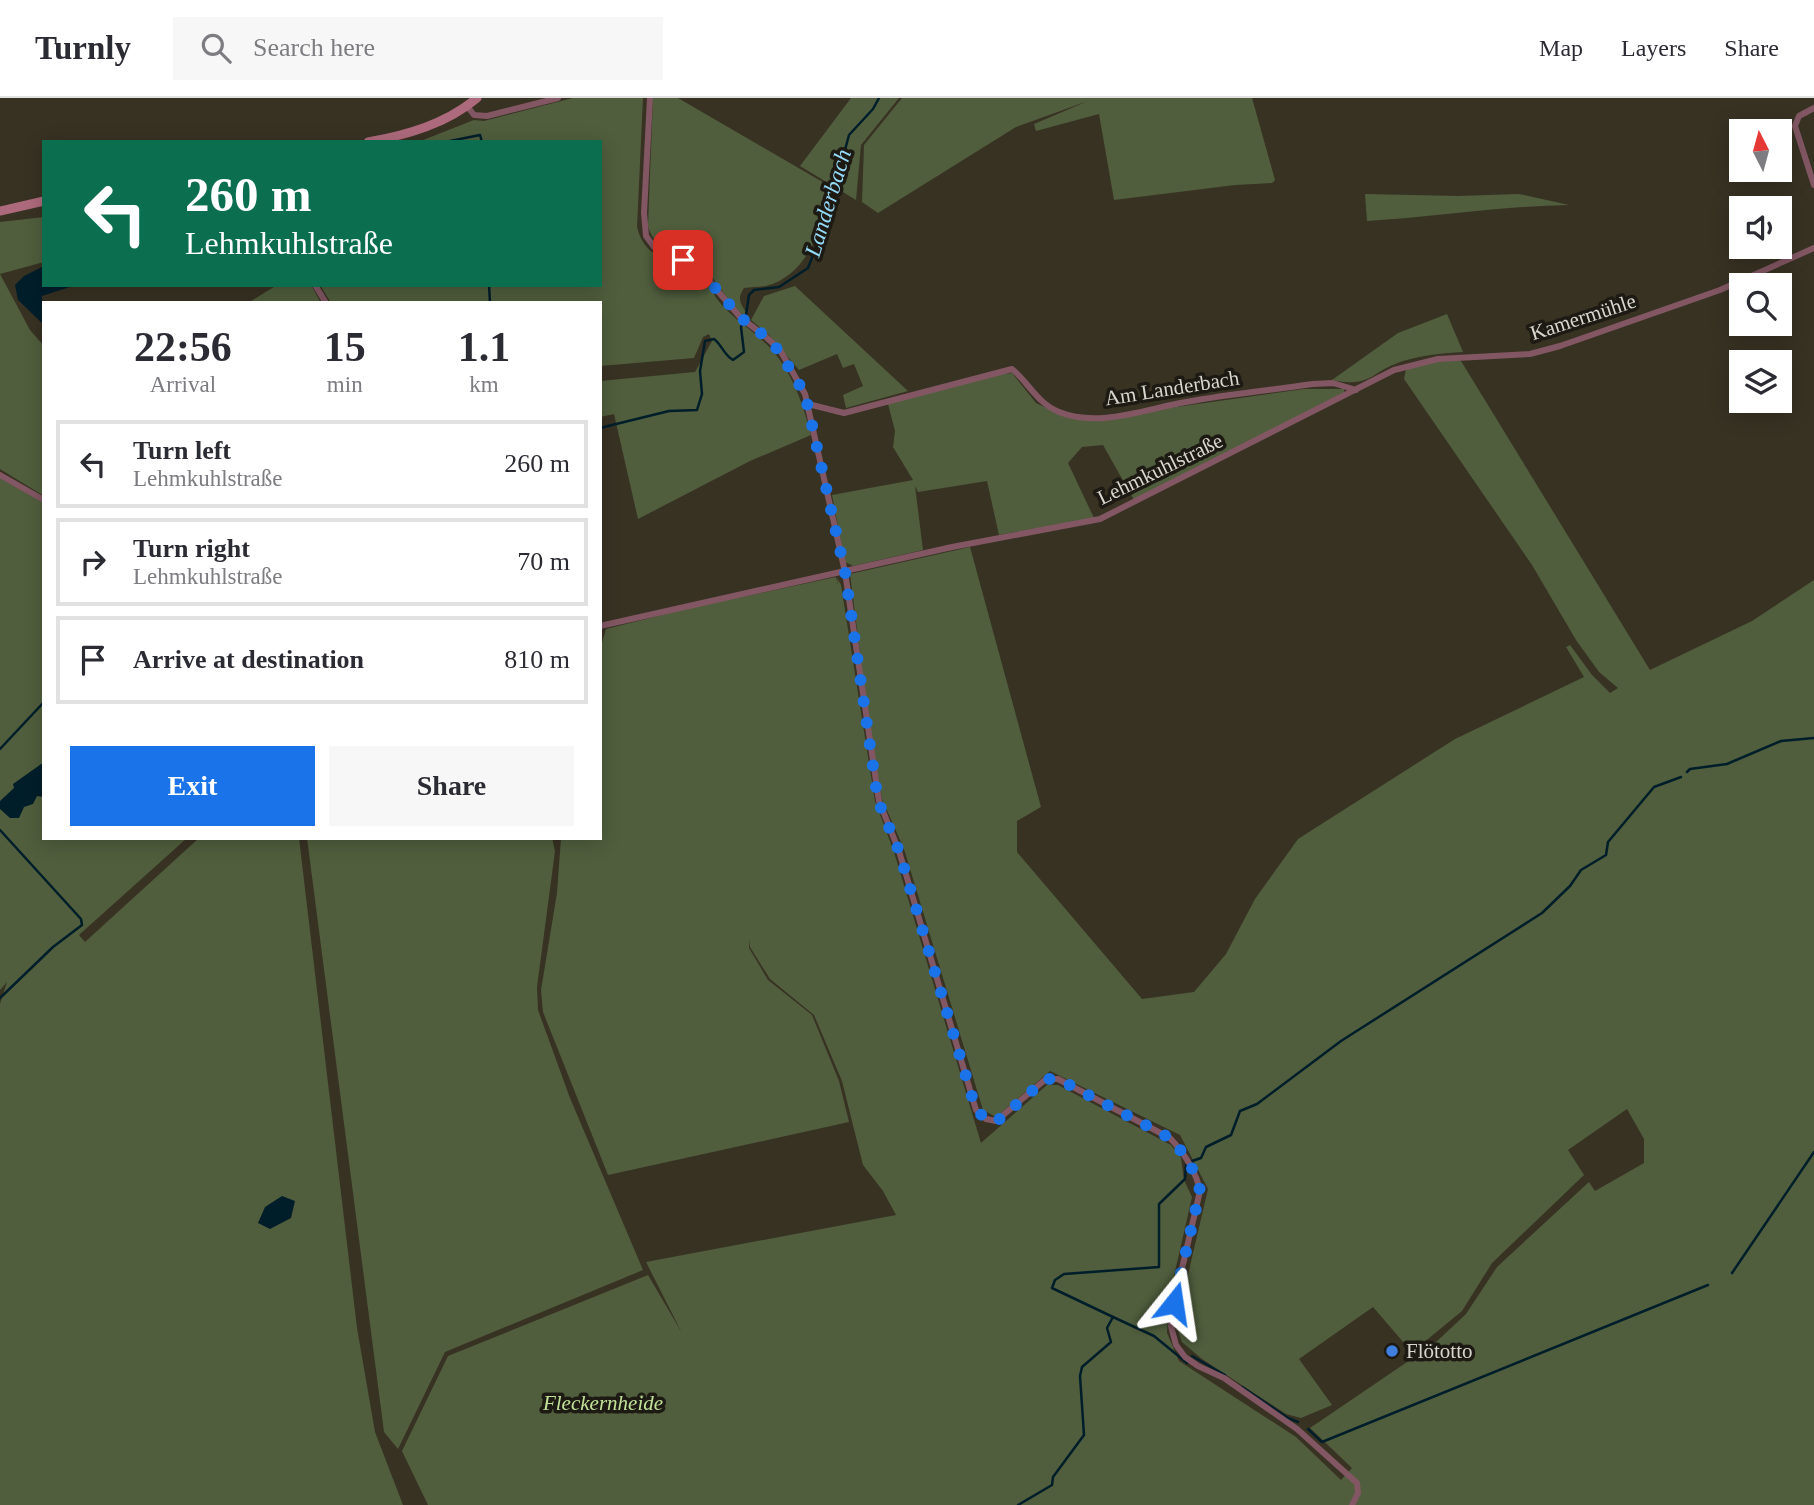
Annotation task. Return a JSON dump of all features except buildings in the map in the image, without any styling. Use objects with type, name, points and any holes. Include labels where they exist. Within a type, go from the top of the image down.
[{"type":"main road","points":[[376,140],[424,128],[477,98]]},
{"type":"main road","points":[[0,211],[42,201]]},
{"type":"street","points":[[467,106],[474,115],[487,116],[558,98]]},
{"type":"street","points":[[650,98],[644,214],[646,236],[654,247],[699,269],[740,317],[766,337],[791,366],[801,383],[808,404],[845,572],[878,801],[899,851],[976,1110],[986,1119],[996,1122],[1046,1079],[1058,1079],[1170,1138],[1181,1150],[1198,1180],[1200,1191],[1174,1303],[1171,1326],[1176,1345],[1185,1357],[1224,1378],[1297,1429],[1357,1483],[1358,1493],[1352,1505]]},
{"type":"street","points":[[1814,108],[1800,116],[1795,125],[1814,186]]},
{"type":"street","name":"Kamermühle","points":[[1356,390],[1394,370],[1418,362],[1530,354],[1560,346],[1720,290],[1814,248]]},
{"type":"street","name":"Am Landerbach","points":[[808,404],[844,413],[1012,369],[1044,404],[1056,411],[1086,418],[1114,416],[1187,401],[1313,384],[1333,383],[1356,390]]},
{"type":"street","name":"Lehmkuhlstraße","points":[[602,626],[952,547],[1100,519],[1356,390]]},
{"type":"street","points":[[0,475],[42,499]]},
{"type":"green space","points":[[573,98],[643,98],[637,227],[642,240],[655,254],[699,273],[726,309],[772,350],[794,384],[811,435],[750,461],[638,519],[614,414],[602,417],[602,381],[695,372],[712,341],[709,334],[703,337],[694,358],[602,366],[602,301],[330,301],[321,287],[602,287],[602,140],[423,140],[474,120],[484,121]]},
{"type":"green space","points":[[653,98],[678,98],[826,184],[823,215],[812,246],[804,259],[794,271],[781,280],[766,286],[744,288],[740,298],[746,312],[744,317],[702,267],[663,247],[648,226]]},
{"type":"green space","points":[[851,98],[899,98],[861,145],[856,200],[800,166]]},
{"type":"green space","points":[[902,98],[1252,98],[1275,180],[1272,183],[1114,200],[1099,114],[1036,131],[1034,124],[1088,101],[1016,127],[878,213],[862,202],[864,145]]},
{"type":"green space","points":[[1365,194],[1519,194],[1569,205],[1367,221]]},
{"type":"green space","points":[[42,217],[42,263],[0,274],[0,222]]},
{"type":"green space","points":[[0,274],[30,330],[42,344],[42,495],[0,469]]},
{"type":"green space","points":[[795,286],[908,391],[846,408],[843,395],[863,386],[854,364],[843,368],[837,354],[799,370],[769,335],[751,320],[764,296]]},
{"type":"green space","points":[[274,287],[312,287],[320,301],[251,301]]},
{"type":"green space","points":[[1447,314],[1463,352],[1403,361],[1356,382],[1332,380],[1398,333]]},
{"type":"green space","name":"Fleckernheide","points":[[1439,361],[1461,361],[1650,670],[1752,621],[1814,580],[1814,1505],[428,1505],[402,1451],[448,1356],[648,1275],[682,1333],[646,1262],[896,1215],[883,1191],[863,1165],[842,1081],[814,1015],[770,979],[750,947],[750,939],[749,948],[768,980],[812,1015],[839,1081],[849,1122],[608,1175],[543,1012],[541,990],[557,893],[561,840],[602,840],[602,642],[606,629],[836,577],[838,586],[837,578],[841,585],[875,801],[894,852],[981,1143],[1047,1085],[1058,1085],[1171,1145],[1181,1158],[1184,1180],[1192,1197],[1169,1298],[1167,1333],[1179,1361],[1296,1437],[1341,1480],[1352,1468],[1310,1428],[1435,1343],[1466,1314],[1497,1267],[1589,1182],[1595,1191],[1644,1163],[1644,1139],[1627,1109],[1568,1150],[1584,1175],[1492,1263],[1462,1311],[1410,1350],[1373,1307],[1299,1359],[1332,1405],[1301,1418],[1286,1414],[1202,1359],[1182,1342],[1176,1326],[1208,1189],[1180,1135],[1050,1071],[996,1117],[983,1110],[904,849],[882,799],[868,716],[850,574],[970,547],[1041,807],[1017,821],[1017,852],[1142,999],[1194,992],[1226,954],[1255,899],[1298,839],[1455,739],[1584,677],[1566,647],[1570,645],[1592,675],[1610,693],[1618,688],[1599,672],[1576,640],[1532,565],[1404,379],[1406,369]]},
{"type":"green space","points":[[1012,373],[1036,403],[1068,418],[1084,420],[1304,389],[1344,389],[1344,393],[1134,500],[1103,445],[1082,447],[1068,463],[1094,518],[999,535],[987,481],[918,492],[915,486],[923,550],[853,566],[845,562],[832,495],[913,480],[893,447],[895,431],[888,404],[995,375]]},
{"type":"green space","points":[[0,478],[42,502],[42,840],[185,840],[79,935],[85,942],[197,840],[299,840],[357,1328],[375,1432],[403,1505],[0,1505],[0,1004],[7,982],[0,990]]},
{"type":"green space","points":[[307,840],[552,840],[555,851],[537,987],[538,1010],[570,1098],[643,1270],[445,1352],[398,1449],[384,1432]]},
{"type":"water","points":[[42,267],[42,287],[70,287],[42,296],[42,323],[18,300],[15,285],[24,276]]},
{"type":"water","points":[[42,763],[42,797],[37,796],[33,804],[24,807],[19,818],[10,818],[0,809],[0,801],[14,788],[13,784]]},
{"type":"water","points":[[282,1196],[295,1201],[291,1218],[270,1229],[258,1223],[265,1207]]},
{"type":"waterway","name":"Landerbach","points":[[602,428],[669,411],[697,410],[702,394],[700,371],[705,341],[714,339],[733,360],[744,352],[741,327],[749,295],[754,290],[779,287],[808,268],[825,224],[849,135],[873,109],[879,98]]},
{"type":"waterway","points":[[455,140],[480,135],[481,140]]},
{"type":"waterway","points":[[489,287],[490,301]]},
{"type":"waterway","name":"Landerbach","points":[[0,749],[42,704]]},
{"type":"waterway","points":[[1687,772],[1690,769],[1727,764],[1781,741],[1814,738]]},
{"type":"waterway","points":[[1192,1161],[1201,1158],[1206,1147],[1231,1135],[1240,1111],[1257,1104],[1341,1041],[1542,913],[1570,886],[1581,870],[1606,855],[1608,842],[1654,787],[1681,777]]},
{"type":"waterway","name":"Landerbach","points":[[0,830],[81,919],[82,925],[53,947],[0,998]]},
{"type":"waterway","points":[[1732,1273],[1814,1152]]},
{"type":"waterway","points":[[1113,1317],[1052,1288],[1055,1280],[1064,1274],[1159,1267],[1159,1204],[1185,1179],[1186,1165]]},
{"type":"waterway","points":[[1308,1429],[1322,1442],[1708,1285]]},
{"type":"waterway","points":[[1018,1505],[1052,1485],[1053,1477],[1084,1435],[1080,1376],[1082,1367],[1111,1342],[1107,1328],[1113,1317],[1154,1336],[1187,1363]]},
{"type":"waterway","points":[[1192,1356],[1225,1375]]},
{"type":"waterway","points":[[1242,1387],[1298,1422]]},
{"type":"place","name":"Flötotto","points":[[1392,1351]]},
{"type":"route","points":[[683,260],[699,269],[740,317],[779,351],[791,366],[805,394],[845,572],[878,801],[899,851],[976,1110],[986,1119],[996,1122],[1046,1079],[1058,1079],[1170,1138],[1181,1150],[1198,1180],[1200,1191],[1174,1303]]}]
